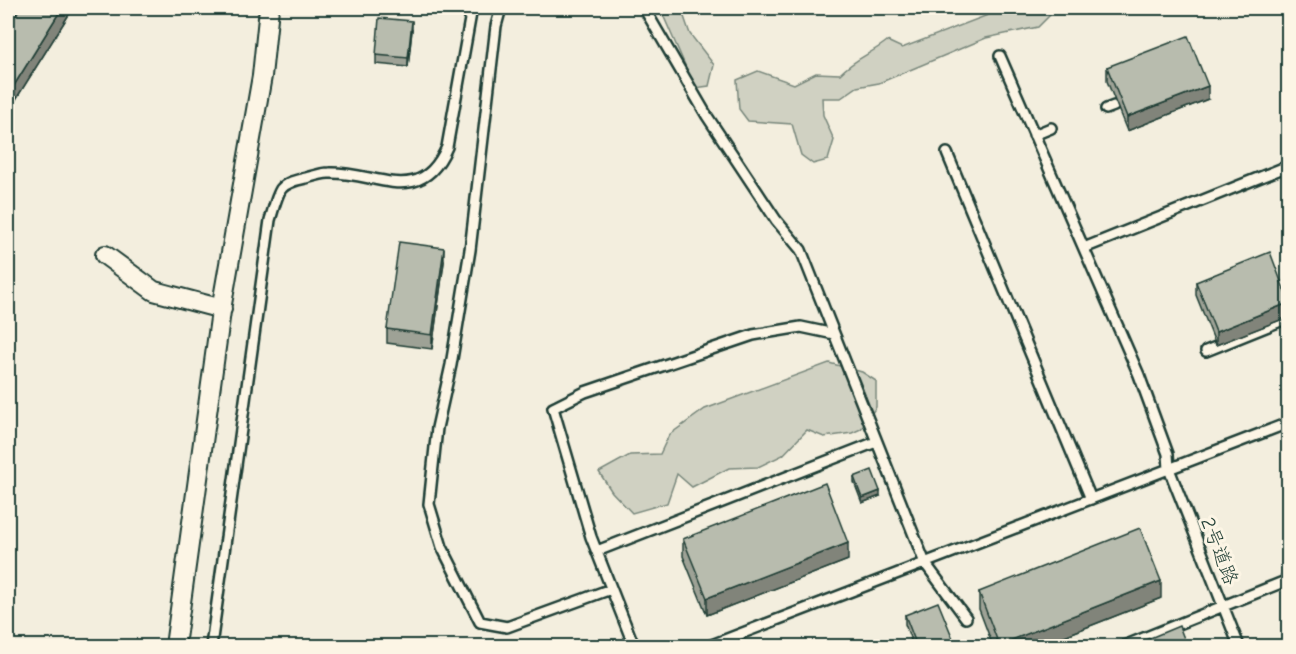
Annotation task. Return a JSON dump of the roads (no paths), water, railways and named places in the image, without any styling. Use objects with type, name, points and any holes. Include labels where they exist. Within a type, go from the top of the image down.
[{"type":"street","points":[[175,646],[222,309],[262,76],[269,8]]},
{"type":"street","points":[[105,255],[154,291],[222,309]]},
{"type":"lane","points":[[211,646],[270,220],[281,189],[292,181],[329,172],[387,183],[409,182],[429,174],[441,162],[447,147],[472,8]]},
{"type":"lane","points":[[501,8],[496,26],[470,250],[451,365],[437,428],[429,504],[442,547],[480,622],[507,627],[611,589]]},
{"type":"lane","points":[[644,8],[707,116],[776,220],[801,250],[925,563],[966,618]]},
{"type":"lane","name":"2号道路","points":[[1000,57],[1139,375],[1168,454],[1169,469],[1239,646]]},
{"type":"lane","points":[[1034,135],[1051,128]]},
{"type":"lane","points":[[947,153],[1091,499]]},
{"type":"lane","points":[[1084,248],[1288,166]]},
{"type":"lane","points":[[1206,351],[1288,318]]},
{"type":"lane","points":[[634,646],[597,551],[553,408],[585,392],[753,335],[801,327],[834,334]]},
{"type":"lane","points":[[709,646],[1288,423]]},
{"type":"lane","points":[[597,551],[876,442]]},
{"type":"lane","points":[[1124,646],[1288,580]]}]
